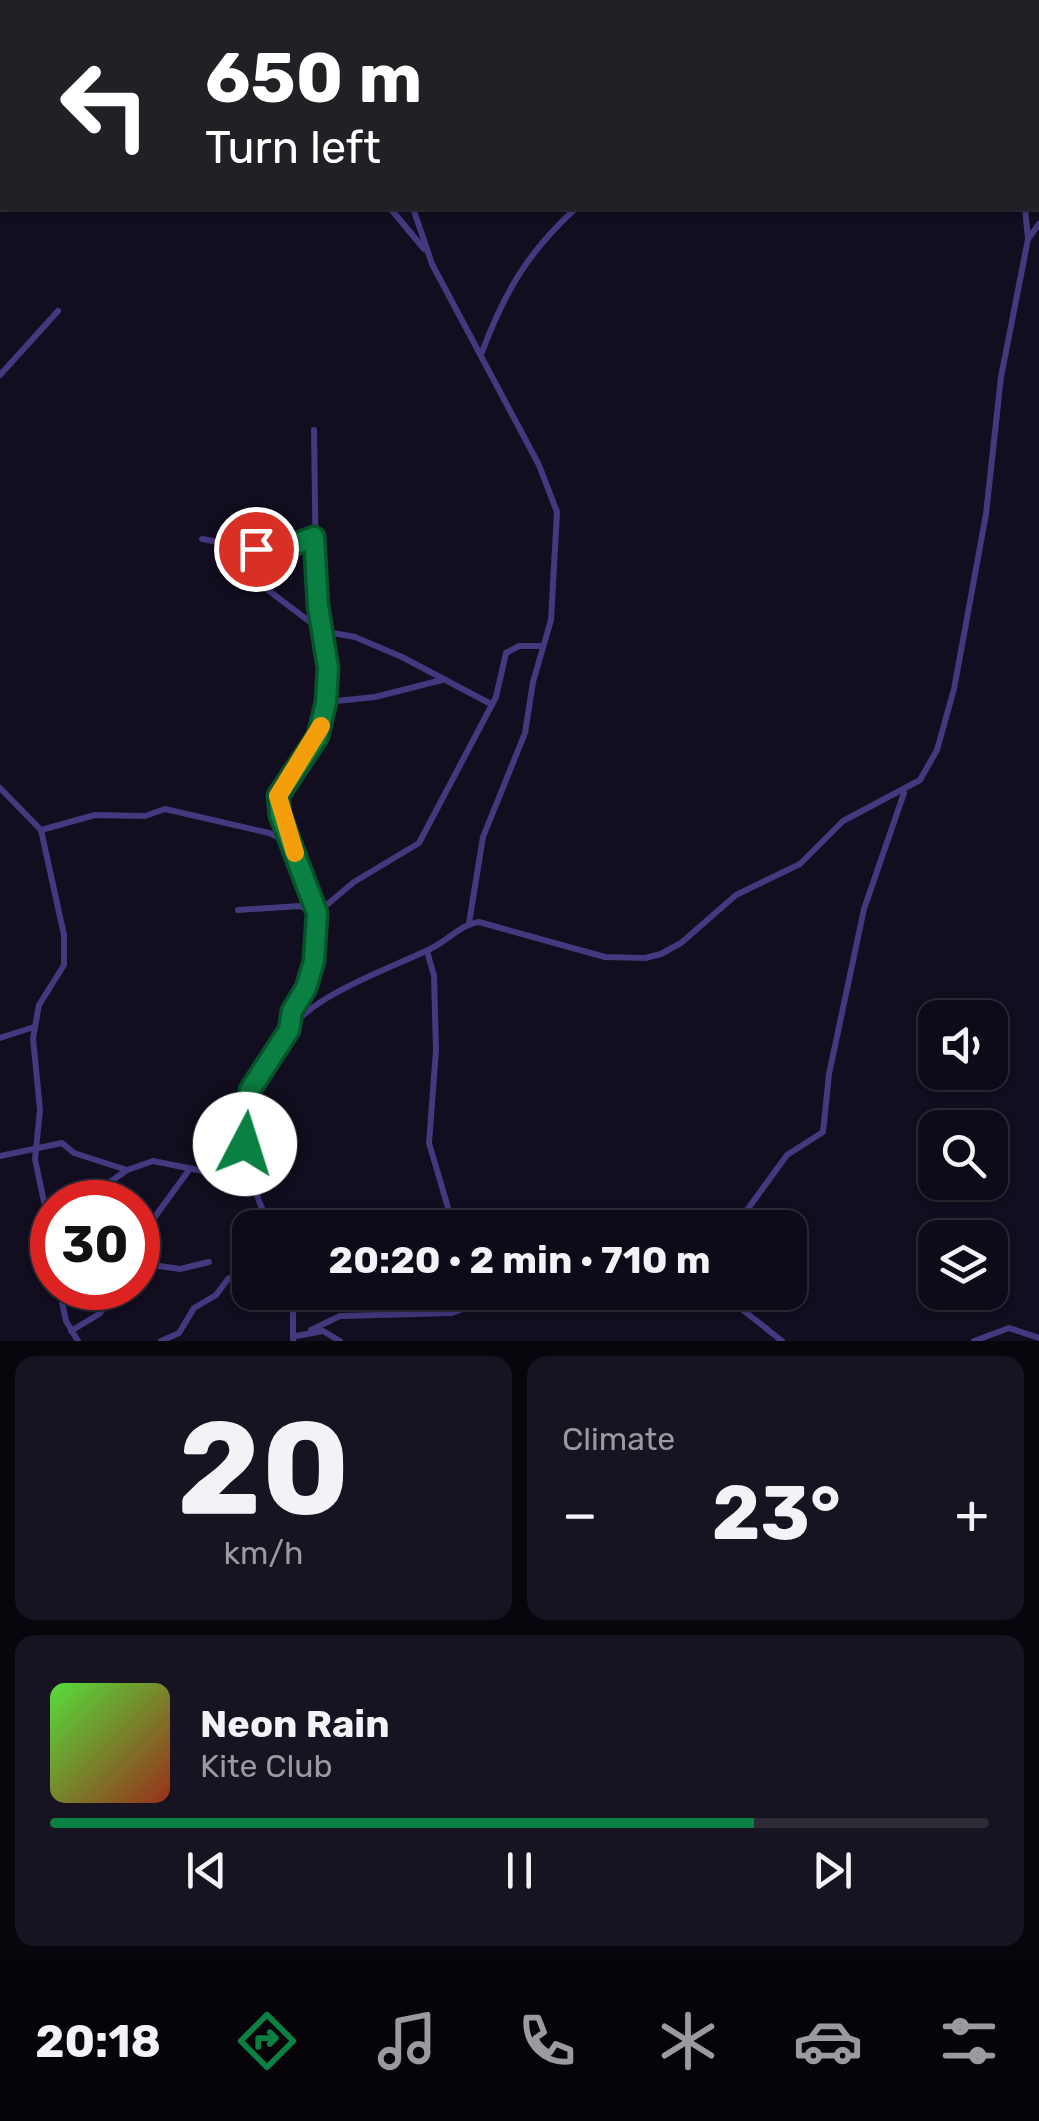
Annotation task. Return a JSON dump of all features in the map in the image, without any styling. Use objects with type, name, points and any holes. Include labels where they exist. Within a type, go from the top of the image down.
[{"type":"street","points":[[392,210],[427,254],[482,353],[548,482],[557,512],[551,565],[554,606],[525,733],[483,837],[469,923]]},
{"type":"street","points":[[414,210],[427,254]]},
{"type":"street","points":[[482,353],[509,288],[530,252],[574,210]]},
{"type":"street","points":[[265,1210],[251,1169],[244,1127],[250,1090],[289,1030],[324,1000],[427,951],[469,923],[491,922],[604,956],[646,958],[661,954],[681,943],[736,895],[800,864],[843,821],[904,792],[928,768],[946,725],[986,514],[994,421],[1028,239],[1024,210]]},
{"type":"street","points":[[1028,239],[1039,224]]},
{"type":"street","points":[[0,374],[58,311]]},
{"type":"street","points":[[289,1030],[292,1011],[312,971],[317,913],[278,796],[318,736],[328,668],[314,537],[314,430]]},
{"type":"street","points":[[202,539],[275,552],[314,537]]},
{"type":"street","points":[[227,542],[231,562],[322,630],[368,642],[491,704]]},
{"type":"street","points":[[317,913],[354,882],[419,843],[500,687],[507,651],[543,646]]},
{"type":"street","points":[[326,702],[375,697],[443,680]]},
{"type":"street","points":[[0,788],[41,830],[66,957],[39,1005],[34,1028],[39,1180]]},
{"type":"street","points":[[747,1210],[787,1154],[823,1132],[829,1074],[864,909],[904,792]]},
{"type":"street","points":[[41,830],[95,815],[145,816],[165,809],[291,842]]},
{"type":"street","points":[[238,910],[300,906],[317,913]]},
{"type":"street","points":[[427,951],[434,976],[436,1050],[429,1143],[449,1210]]},
{"type":"street","points":[[0,1038],[34,1028]]},
{"type":"street","points":[[0,1156],[62,1143],[74,1153],[127,1170]]},
{"type":"street","points":[[115,1180],[127,1170],[158,1161],[228,1176],[251,1169]]},
{"type":"street","points":[[160,1210],[189,1170]]},
{"type":"street","points":[[160,1266],[180,1270],[209,1262]]},
{"type":"street","points":[[161,1341],[179,1333],[194,1308],[214,1297],[232,1276]]},
{"type":"street","points":[[65,1310],[78,1341]]},
{"type":"street","points":[[71,1330],[102,1310]]},
{"type":"street","points":[[293,1310],[294,1338],[340,1316],[429,1317],[457,1310]]},
{"type":"street","points":[[743,1310],[782,1341]]},
{"type":"street","points":[[974,1341],[1009,1328],[1039,1338]]},
{"type":"street","points":[[311,1330],[340,1341]]},
{"type":"slow traffic","points":[[295,853],[280,815],[278,796],[321,726]]},
{"type":"route","points":[[245,1144],[250,1090],[289,1030],[292,1011],[306,988],[314,961],[317,913],[280,815],[278,796],[318,736],[329,685],[314,537],[275,552],[256,549]]}]
